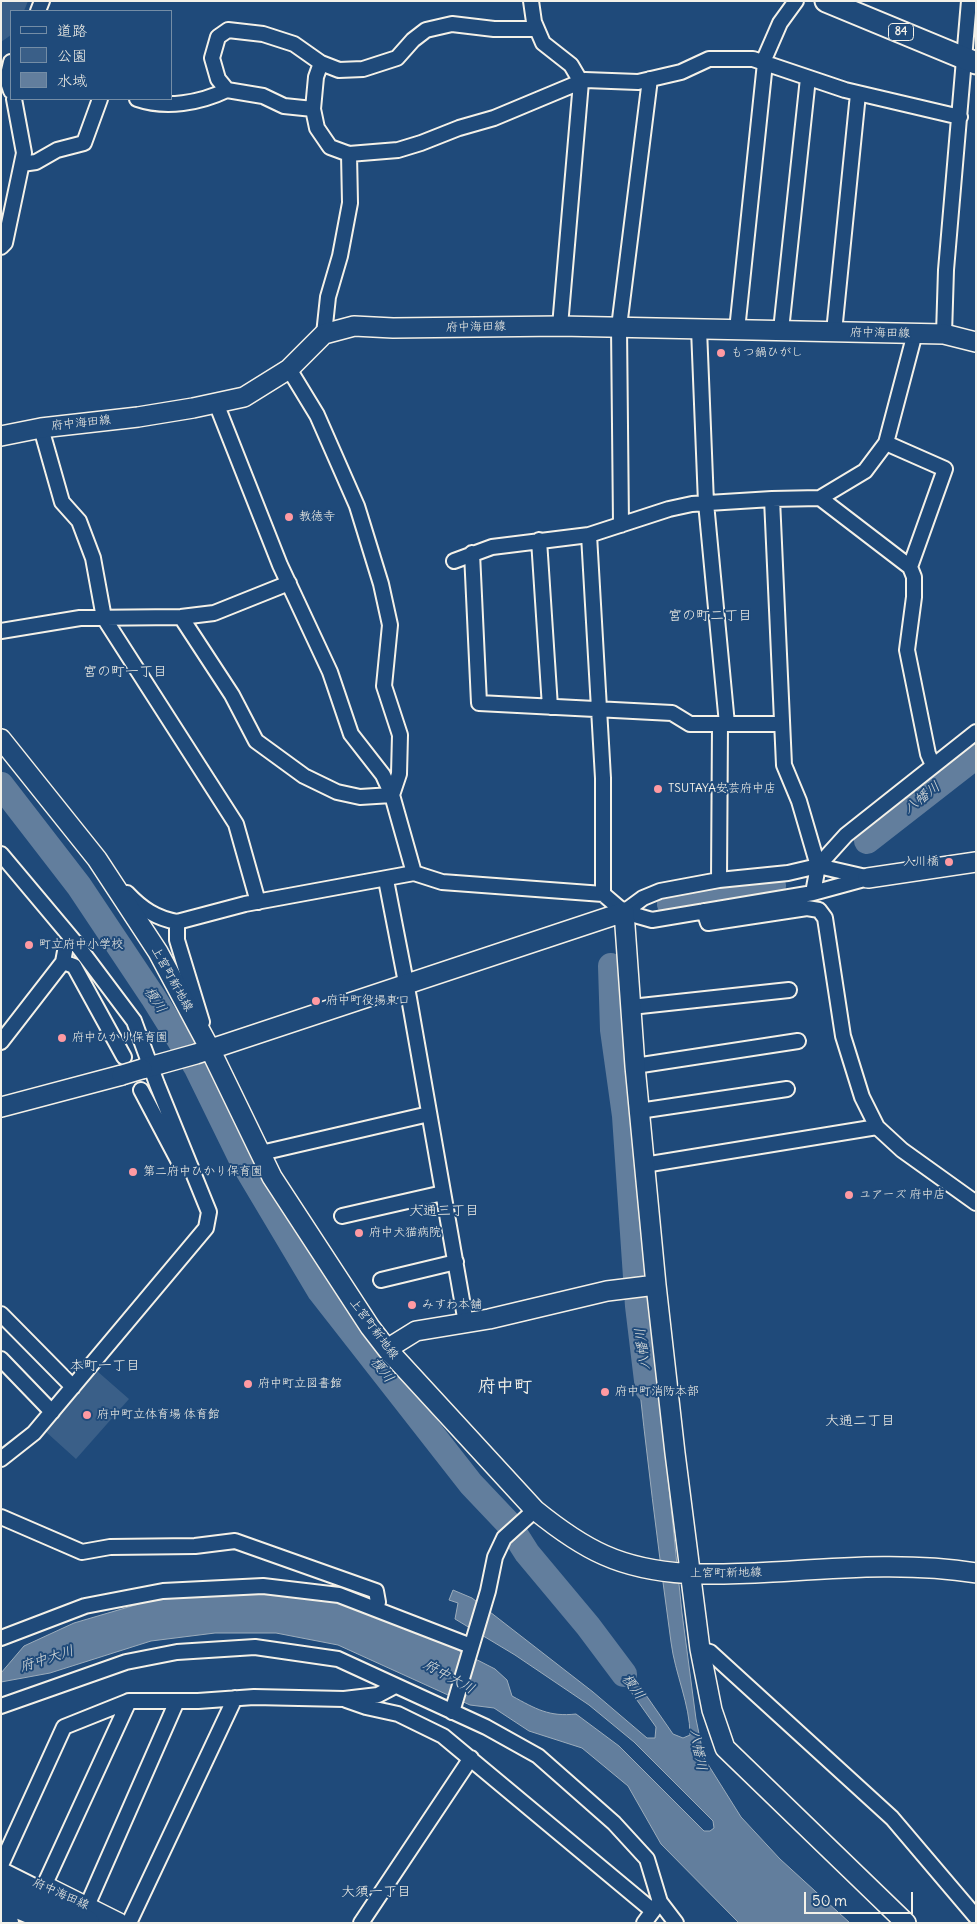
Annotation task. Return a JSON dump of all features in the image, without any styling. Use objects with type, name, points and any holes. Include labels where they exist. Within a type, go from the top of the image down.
[{"type":"highway","points":[[1,1875],[48,1899],[87,1914]]},
{"type":"highway","points":[[1,1899],[32,1912],[51,1923]]},
{"type":"highway","points":[[1,1920],[6,1923]]},
{"type":"main road","name":"84","points":[[826,1],[969,61]]},
{"type":"main road","name":"府中海田線","points":[[1,436],[42,428],[138,417],[244,397],[289,369],[324,334],[354,326],[393,328],[560,326],[915,333],[944,334],[976,342]]},
{"type":"main road","name":"上宮町新地線","points":[[1,739],[97,859],[158,952],[203,1052],[278,1185],[370,1327],[529,1516],[604,1556],[636,1566],[685,1574],[927,1567],[976,1573]]},
{"type":"main road","points":[[868,878],[976,862]]},
{"type":"main road","points":[[1,1107],[123,1066],[151,1067],[203,1052],[624,912],[639,1111],[685,1574],[712,1710],[725,1748],[906,1923]]},
{"type":"main road","points":[[387,1349],[416,1330],[466,1323],[607,1291],[656,1285]]},
{"type":"main road","name":"府中海田線","points":[[1,1870],[44,1886],[87,1914],[119,1923]]},
{"type":"street","points":[[531,1],[534,22],[543,43],[571,65],[581,82],[560,326]]},
{"type":"street","points":[[737,330],[764,62],[780,23],[796,1]]},
{"type":"street","points":[[944,334],[946,270],[960,117],[969,61],[969,1]]},
{"type":"street","points":[[227,90],[218,79],[212,58],[218,37],[228,30],[263,34],[294,44],[321,63],[339,70],[363,69],[397,58],[413,40],[426,30],[452,24],[494,29],[537,29]]},
{"type":"street","points":[[321,63],[316,76],[313,109],[318,128],[330,147],[349,154],[398,150],[421,143],[458,128],[494,118],[585,80],[638,82],[681,72],[708,59],[753,59],[858,94],[960,117]]},
{"type":"street","points":[[10,66],[7,79],[10,88]]},
{"type":"street","points":[[781,330],[808,78]]},
{"type":"street","points":[[621,525],[618,328],[650,79]]},
{"type":"street","points":[[142,100],[168,105],[210,98],[227,90],[263,96],[284,106],[313,109]]},
{"type":"street","points":[[834,332],[858,94]]},
{"type":"street","points":[[1,246],[5,243],[24,153],[14,100]]},
{"type":"street","points":[[22,164],[36,162],[57,150],[84,143],[100,100]]},
{"type":"street","points":[[324,334],[328,297],[340,256],[350,203],[349,154]]},
{"type":"street","points":[[700,329],[706,503],[723,724],[719,880]]},
{"type":"street","points":[[454,561],[492,547],[589,535],[669,509],[692,504],[820,498],[865,471],[886,443],[915,333]]},
{"type":"street","points":[[289,369],[317,415],[357,506],[381,584],[390,625],[384,686],[400,735],[399,774],[392,795]]},
{"type":"street","points":[[216,403],[288,583],[330,672],[351,734],[383,776],[392,795],[414,873]]},
{"type":"street","points":[[42,428],[62,502],[79,521],[93,558],[104,618],[236,824],[258,902]]},
{"type":"street","points":[[886,443],[945,469],[910,567]]},
{"type":"street","points":[[820,498],[910,567],[914,577],[914,597],[907,650],[928,754],[933,765]]},
{"type":"street","points":[[772,499],[784,765],[799,801],[818,866],[813,893]]},
{"type":"street","points":[[589,535],[603,778],[603,894]]},
{"type":"street","points":[[539,540],[550,707]]},
{"type":"street","points":[[472,553],[479,703],[672,713],[690,724],[781,724]]},
{"type":"street","points":[[1,631],[80,618],[181,618],[214,613],[288,583]]},
{"type":"street","points":[[181,618],[232,695],[256,741],[304,776],[337,792],[360,797],[392,795]]},
{"type":"street","points":[[818,866],[846,834],[976,732]]},
{"type":"street","points":[[1,854],[74,941],[134,1021],[209,1212],[206,1228],[52,1412],[34,1433],[1,1459]]},
{"type":"street","points":[[97,859],[140,908],[166,920],[178,922],[258,902],[386,880],[414,873],[442,882],[603,894],[624,912],[652,920],[813,893],[868,878]]},
{"type":"street","points":[[624,912],[642,898],[660,892],[719,880],[788,873],[818,866],[868,878]]},
{"type":"street","points":[[386,880],[407,984],[466,1323]]},
{"type":"street","points":[[704,911],[708,923],[807,908],[819,910],[826,918],[843,1036],[862,1097],[877,1127],[902,1150],[976,1204]]},
{"type":"street","points":[[178,922],[177,940],[203,1052]]},
{"type":"street","points":[[1,1042],[62,962],[66,946],[74,941]]},
{"type":"street","points":[[62,962],[74,966],[123,1066]]},
{"type":"street","points":[[631,1007],[788,990]]},
{"type":"street","points":[[635,1066],[798,1041]]},
{"type":"street","points":[[639,1111],[786,1089]]},
{"type":"street","points":[[141,1090],[188,1180],[197,1184]]},
{"type":"street","points":[[260,1153],[429,1114]]},
{"type":"street","points":[[644,1165],[877,1127]]},
{"type":"street","points":[[342,1216],[443,1193]]},
{"type":"street","points":[[381,1280],[456,1262]]},
{"type":"street","points":[[1,1314],[73,1387]]},
{"type":"street","points":[[1,1359],[52,1412]]},
{"type":"street","points":[[454,1707],[488,1591],[495,1557],[504,1538],[529,1516]]},
{"type":"street","points":[[1,1517],[82,1552],[110,1547],[195,1546],[235,1541],[376,1591],[378,1602],[376,1609]]},
{"type":"street","points":[[1,1638],[85,1606],[163,1591],[263,1586],[339,1595],[470,1649]]},
{"type":"street","points":[[1,1706],[126,1662],[176,1652],[255,1647],[338,1659],[395,1686],[454,1707],[538,1756],[614,1823],[647,1859],[656,1906],[644,1923]]},
{"type":"street","points":[[700,1650],[710,1652],[892,1818],[976,1917]]},
{"type":"street","points":[[1,1865],[64,1727],[129,1701],[177,1701],[254,1697],[344,1699],[378,1695],[395,1686]]},
{"type":"street","points":[[129,1923],[235,1698]]},
{"type":"street","points":[[344,1699],[366,1707],[398,1714],[443,1736],[676,1923]]},
{"type":"street","points":[[44,1886],[129,1701]]},
{"type":"street","points":[[87,1914],[177,1701]]},
{"type":"street","points":[[361,1923],[471,1758]]},
{"type":"green space","points":[[1,1],[28,1],[24,10],[10,10],[10,36],[1,42]]},
{"type":"green space","name":"府中町立体育場 体育館","points":[[97,1371],[129,1399],[76,1459],[45,1431]]},
{"type":"water","name":"府中大川","points":[[655,1353],[682,1613],[696,1719],[704,1758],[741,1817],[780,1859],[850,1923],[739,1923],[661,1844],[628,1786],[582,1748],[529,1731],[494,1708],[470,1705],[338,1645],[276,1633],[215,1633],[151,1641],[50,1673],[1,1682],[1,1673],[24,1646],[74,1623],[149,1601],[228,1592],[277,1591],[341,1599],[452,1647],[495,1669],[507,1680],[512,1696],[528,1705],[550,1713],[576,1714],[619,1746],[704,1831],[710,1831],[714,1828],[713,1821],[634,1742],[589,1705],[515,1655],[455,1619],[458,1603],[449,1600],[453,1590],[472,1598],[593,1692],[647,1738],[655,1738],[656,1727],[600,1648],[607,1639],[673,1734],[683,1738],[690,1735],[688,1712],[671,1642],[652,1499],[636,1355]]},
{"type":"waterway","name":"八幡川","points":[[867,841],[976,756]]},
{"type":"waterway","name":"榎川","points":[[1,785],[79,886],[153,997],[197,1068],[242,1160],[320,1291],[471,1484],[508,1523],[527,1553],[588,1626],[624,1674]]},
{"type":"waterway","name":"八幡川","points":[[670,904],[690,898],[773,886]]},
{"type":"waterway","name":"八幡川","points":[[611,966],[613,1030],[625,1116],[638,1306],[648,1389]]},
{"type":"place","name":"もつ鍋ひがし","points":[[721,353]]},
{"type":"place","name":"教徳寺","points":[[289,517]]},
{"type":"place","name":"TSUTAYA安芸府中店","points":[[658,789]]},
{"type":"place","name":"入川橋","points":[[949,862]]},
{"type":"place","name":"町立府中小学校","points":[[29,945]]},
{"type":"place","name":"府中町役場東口","points":[[316,1001]]},
{"type":"place","name":"府中ひかり保育園","points":[[62,1038]]},
{"type":"place","name":"第二府中ひかり保育園","points":[[133,1172]]},
{"type":"place","name":"ユアーズ 府中店","points":[[849,1195]]},
{"type":"place","name":"府中犬猫病院","points":[[359,1233]]},
{"type":"place","name":"みすわ本舗","points":[[412,1305]]},
{"type":"place","name":"府中町立図書館","points":[[248,1384]]},
{"type":"place","name":"府中町消防本部","points":[[605,1392]]},
{"type":"place","name":"府中町立体育場 体育館","points":[[87,1415]]},
{"type":"district","name":"宮の町二丁目","points":[[710,616]]},
{"type":"district","name":"宮の町一丁目","points":[[125,672]]},
{"type":"district","name":"大通三丁目","points":[[444,1211]]},
{"type":"district","name":"本町一丁目","points":[[105,1366]]},
{"type":"district","name":"府中町","points":[[505,1387]]},
{"type":"district","name":"大通二丁目","points":[[860,1421]]},
{"type":"district","name":"大須一丁目","points":[[376,1892]]}]
